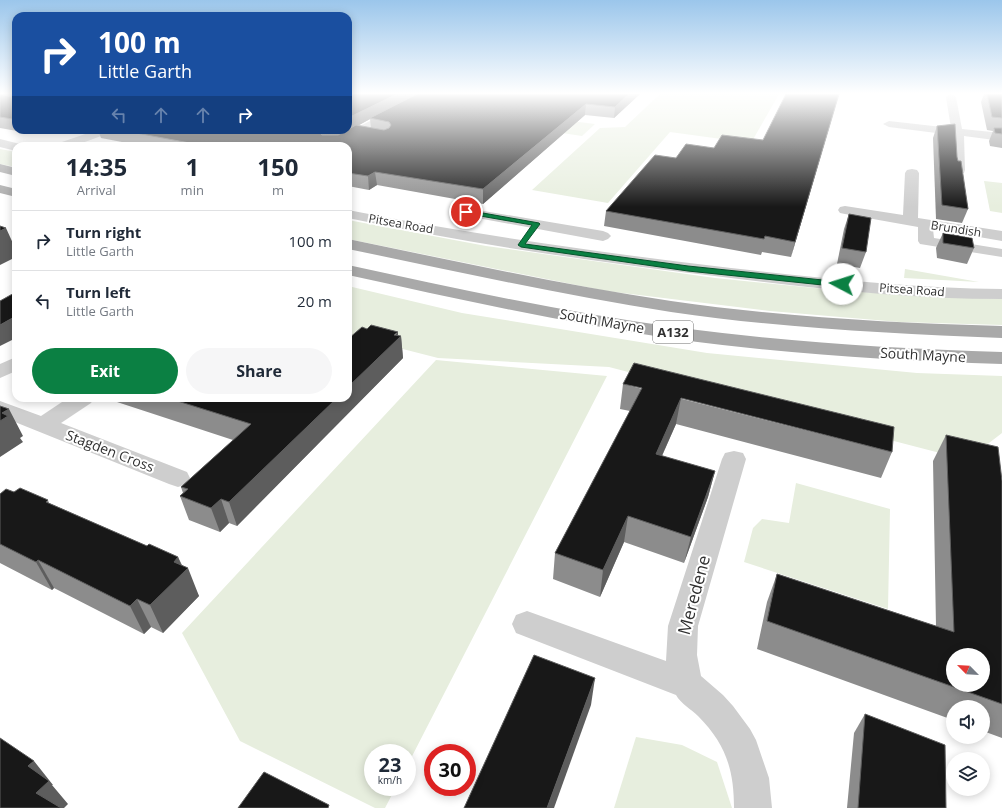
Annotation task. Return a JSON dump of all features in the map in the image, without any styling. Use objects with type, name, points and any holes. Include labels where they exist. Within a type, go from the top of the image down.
[{"type":"main road","points":[[0,168],[12,171]]},
{"type":"main road","points":[[0,189],[12,192]]},
{"type":"main road","name":"South Mayne","points":[[352,245],[556,288],[627,300],[813,322],[913,330],[1002,332]]},
{"type":"main road","name":"South Mayne","points":[[352,271],[556,313],[634,327],[727,340],[832,350],[946,357],[1002,358]]},
{"type":"street","points":[[352,132],[370,135]]},
{"type":"street","points":[[959,170],[957,132],[1002,137]]},
{"type":"street","points":[[338,142],[355,133]]},
{"type":"street","points":[[74,142],[97,134]]},
{"type":"street","points":[[0,143],[12,145]]},
{"type":"street","name":"Brundish","points":[[912,173],[918,222]]},
{"type":"street","name":"Brundish","points":[[845,210],[1002,236]]},
{"type":"street","points":[[466,212],[603,236]]},
{"type":"street","name":"Pitsea Road","points":[[352,215],[521,245],[688,268],[770,278],[886,288],[952,293],[1002,294]]},
{"type":"street","points":[[918,222],[926,241],[1000,253]]},
{"type":"street","points":[[521,245],[536,224]]},
{"type":"street","points":[[0,372],[12,366]]},
{"type":"street","name":"Stagden Cross","points":[[42,425],[77,402]]},
{"type":"street","name":"Stagden Cross","points":[[0,408],[178,478]]},
{"type":"street","name":"Meredene","points":[[687,684],[680,653],[683,626],[734,459]]},
{"type":"street","points":[[527,624],[687,684],[710,705],[735,734],[746,756],[753,792],[753,808]]},
{"type":"green space","points":[[554,132],[587,132],[582,136]]},
{"type":"green space","points":[[596,132],[757,132],[751,143],[670,132],[608,203],[532,190]]},
{"type":"green space","points":[[0,149],[12,151],[12,166],[0,164]]},
{"type":"green space","points":[[984,181],[1002,183],[1002,213],[990,211]]},
{"type":"green space","points":[[352,221],[486,246],[715,278],[844,291],[1002,299],[1002,325],[899,322],[770,311],[606,291],[352,240]]},
{"type":"green space","points":[[905,269],[979,282],[904,278]]},
{"type":"green space","points":[[352,287],[462,313],[707,353],[917,373],[1002,376],[1002,433],[967,460],[609,367],[438,358],[352,336]]},
{"type":"green space","points":[[436,360],[607,376],[416,748],[416,744],[364,744],[364,796],[391,796],[385,808],[375,808],[240,741],[182,633]]},
{"type":"green space","points":[[796,483],[890,509],[888,609],[744,562],[753,528],[762,519],[789,523]]},
{"type":"green space","points":[[636,737],[682,745],[717,762],[732,808],[614,808]]},
{"type":"building","points":[[352,132],[552,132],[483,189],[375,172],[368,176],[352,174],[352,142],[184,142],[142,134],[352,134]]},
{"type":"building","points":[[767,132],[828,132],[795,242],[765,236],[764,239],[606,211],[655,155],[676,158],[686,144],[714,148],[722,135],[763,140]]},
{"type":"building","points":[[937,132],[955,132],[957,157],[958,161],[961,161],[968,209],[942,205]]},
{"type":"building","points":[[995,132],[1002,132],[1002,134]]},
{"type":"building","points":[[849,214],[871,218],[866,252],[842,248]]},
{"type":"building","points":[[0,226],[6,228],[0,231]]},
{"type":"building","points":[[943,233],[972,238],[974,248],[943,243]]},
{"type":"building","points":[[12,294],[12,318],[0,325],[0,301]]},
{"type":"building","points":[[371,325],[398,332],[394,335],[401,336],[352,383],[352,336],[362,327],[367,329]]},
{"type":"building","points":[[634,363],[894,427],[892,452],[681,398],[656,454],[715,471],[691,537],[628,516],[603,570],[555,553],[642,388],[623,384]]},
{"type":"building","points":[[181,402],[333,402],[229,502],[221,499],[211,508],[180,496],[188,489],[181,487],[251,424]]},
{"type":"building","points":[[0,406],[9,409],[2,413],[8,416],[0,421]]},
{"type":"building","points":[[946,435],[998,447],[1002,481],[1002,704],[968,692],[990,692],[990,648],[946,648],[946,684],[767,621],[777,574],[954,632]]},
{"type":"building","points":[[20,488],[48,500],[46,502],[147,546],[149,544],[178,557],[174,562],[188,568],[150,605],[137,599],[130,606],[38,560],[36,562],[0,544],[0,494],[6,489],[14,492]]},
{"type":"building","points":[[534,655],[595,678],[547,808],[464,808],[469,796],[476,796],[476,782]]},
{"type":"building","points":[[865,714],[945,745],[946,808],[858,808]]},
{"type":"building","points":[[0,738],[34,761],[28,766],[49,781],[36,793],[61,808],[0,808]]},
{"type":"building","points":[[264,772],[329,805],[328,808],[238,808]]},
{"type":"route","points":[[466,212],[536,224],[521,245],[770,278],[842,284]]}]
